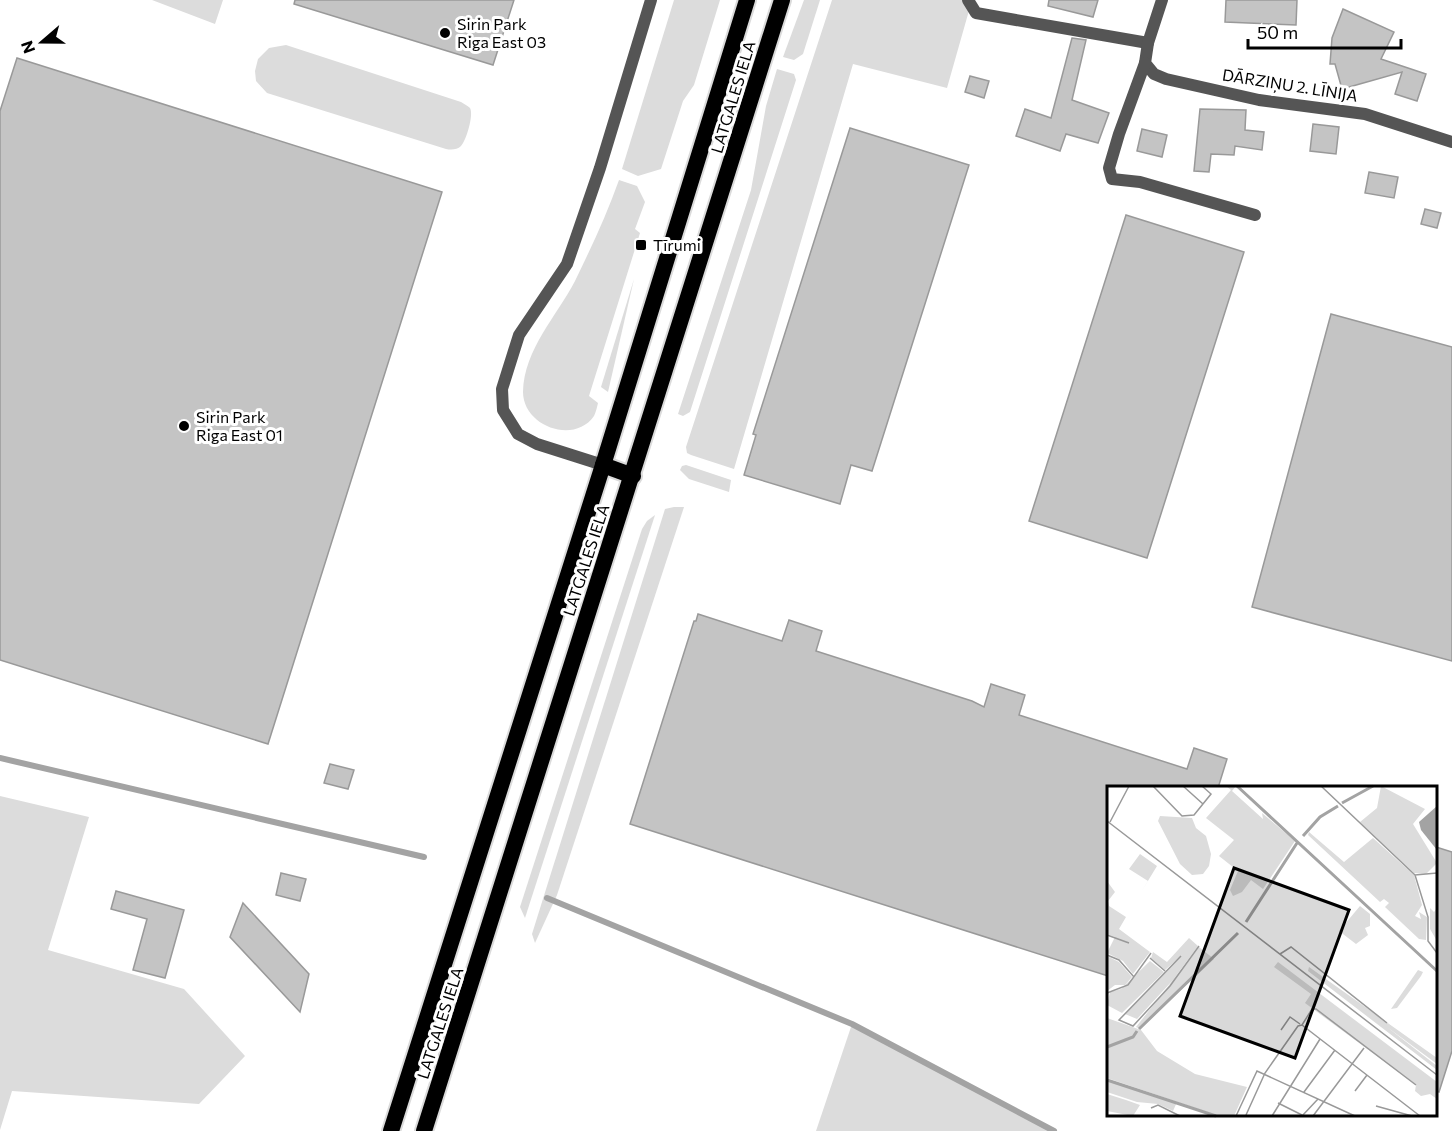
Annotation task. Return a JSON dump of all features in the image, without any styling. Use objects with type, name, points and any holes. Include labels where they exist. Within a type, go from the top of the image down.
[{"type":"highway","name":"LATGALES IELA","points":[[391,1131],[603,465],[747,0]]},
{"type":"highway","name":"LATGALES IELA","points":[[424,1131],[782,0]]},
{"type":"highway","points":[[603,465],[633,476]]},
{"type":"street","points":[[603,465],[537,444],[518,434],[502,410],[502,389],[519,335],[567,264],[600,168],[651,0]]},
{"type":"street","points":[[968,0],[976,13],[1148,43]]},
{"type":"street","points":[[1162,0],[1148,43],[1145,63],[1109,168],[1112,179],[1140,182],[1255,215]]},
{"type":"street","name":"DĀRZIŅU 2. LĪNIJA","points":[[1145,63],[1154,74],[1166,79],[1259,100],[1365,114],[1452,142]]},
{"type":"shaded area","points":[[152,0],[223,0],[215,24]]},
{"type":"shaded area","points":[[674,0],[720,0],[694,85],[683,101],[661,169],[638,176],[622,169]]},
{"type":"shaded area","points":[[804,0],[820,0],[803,54],[794,60],[783,57]]},
{"type":"shaded area","points":[[832,0],[972,0],[947,88],[853,64],[734,469],[691,455],[687,453],[686,447]]},
{"type":"shaded area","points":[[286,45],[461,102],[471,111],[469,128],[463,143],[456,149],[446,149],[267,93],[256,81],[255,71],[258,59],[269,48]]},
{"type":"shaded area","points":[[777,69],[794,74],[796,80],[690,412],[683,416],[678,414],[751,190],[766,106]]},
{"type":"shaded area","points":[[619,180],[637,186],[645,202],[635,229],[640,233],[589,396],[598,403],[594,416],[585,425],[563,430],[551,428],[531,414],[525,404],[523,392],[529,361],[581,269]]},
{"type":"shaded area","points":[[634,279],[608,392],[601,387]]},
{"type":"shaded area","points":[[686,465],[731,480],[729,492],[689,479],[680,470]]},
{"type":"shaded area","points":[[684,507],[557,895],[535,943],[532,934],[665,509]]},
{"type":"shaded area","points":[[655,515],[525,918],[520,907],[642,529]]},
{"type":"shaded area","points":[[0,796],[89,817],[48,950],[184,989],[245,1056],[199,1104],[12,1091],[0,1130]]},
{"type":"shaded area","points":[[852,1024],[1054,1131],[816,1131]]},
{"type":"building","name":"Sirin Park Riga East 03","points":[[295,0],[514,0],[493,65],[294,4]]},
{"type":"building","points":[[1049,0],[1098,0],[1093,17],[1048,6]]},
{"type":"building","points":[[1226,0],[1297,0],[1296,25],[1225,22]]},
{"type":"building","points":[[1343,9],[1394,32],[1381,59],[1426,74],[1417,101],[1395,94],[1402,72],[1342,89],[1335,64],[1330,64],[1332,38]]},
{"type":"building","points":[[1072,38],[1086,40],[1072,100],[1109,113],[1098,143],[1066,134],[1060,151],[1016,136],[1025,109],[1051,118]]},
{"type":"building","name":"Sirin Park Riga East 01","points":[[17,58],[442,192],[268,744],[0,660],[0,111]]},
{"type":"building","points":[[970,76],[989,81],[984,98],[965,92]]},
{"type":"building","points":[[1200,109],[1246,110],[1245,130],[1264,132],[1262,150],[1235,146],[1234,155],[1211,154],[1209,172],[1194,171]]},
{"type":"building","points":[[1313,124],[1339,127],[1336,154],[1310,151]]},
{"type":"building","points":[[850,128],[969,165],[872,471],[851,465],[840,504],[744,475],[756,435],[753,434]]},
{"type":"building","points":[[1142,129],[1167,135],[1162,157],[1137,151]]},
{"type":"building","points":[[1369,172],[1398,177],[1394,198],[1365,193]]},
{"type":"building","points":[[1425,209],[1441,213],[1437,228],[1421,224]]},
{"type":"building","points":[[1126,215],[1244,252],[1147,558],[1029,521]]},
{"type":"building","points":[[1331,314],[1452,347],[1452,661],[1252,607]]},
{"type":"building","points":[[698,614],[782,641],[789,620],[822,631],[816,651],[972,701],[984,707],[991,684],[1025,695],[1019,715],[1187,769],[1194,748],[1227,759],[1219,786],[1107,786],[1107,976],[630,824],[694,621]]},
{"type":"building","points":[[330,764],[354,770],[348,789],[324,783]]},
{"type":"building","points":[[1437,847],[1452,852],[1452,1051],[1439,1092],[1437,1091]]},
{"type":"building","points":[[281,873],[306,879],[300,901],[276,895]]},
{"type":"building","points":[[116,891],[184,910],[165,978],[133,970],[147,919],[111,909]]},
{"type":"building","points":[[243,903],[309,974],[300,1012],[230,937]]},
{"type":"waterway","points":[[0,758],[424,857]]},
{"type":"waterway","points":[[547,898],[852,1024],[1054,1131]]},
{"type":"place","name":"Sirin Park Riga East 03","points":[[445,33]]},
{"type":"place","name":"Tīrumi","points":[[641,245]]},
{"type":"place","name":"Sirin Park Riga East 01","points":[[184,426]]}]
